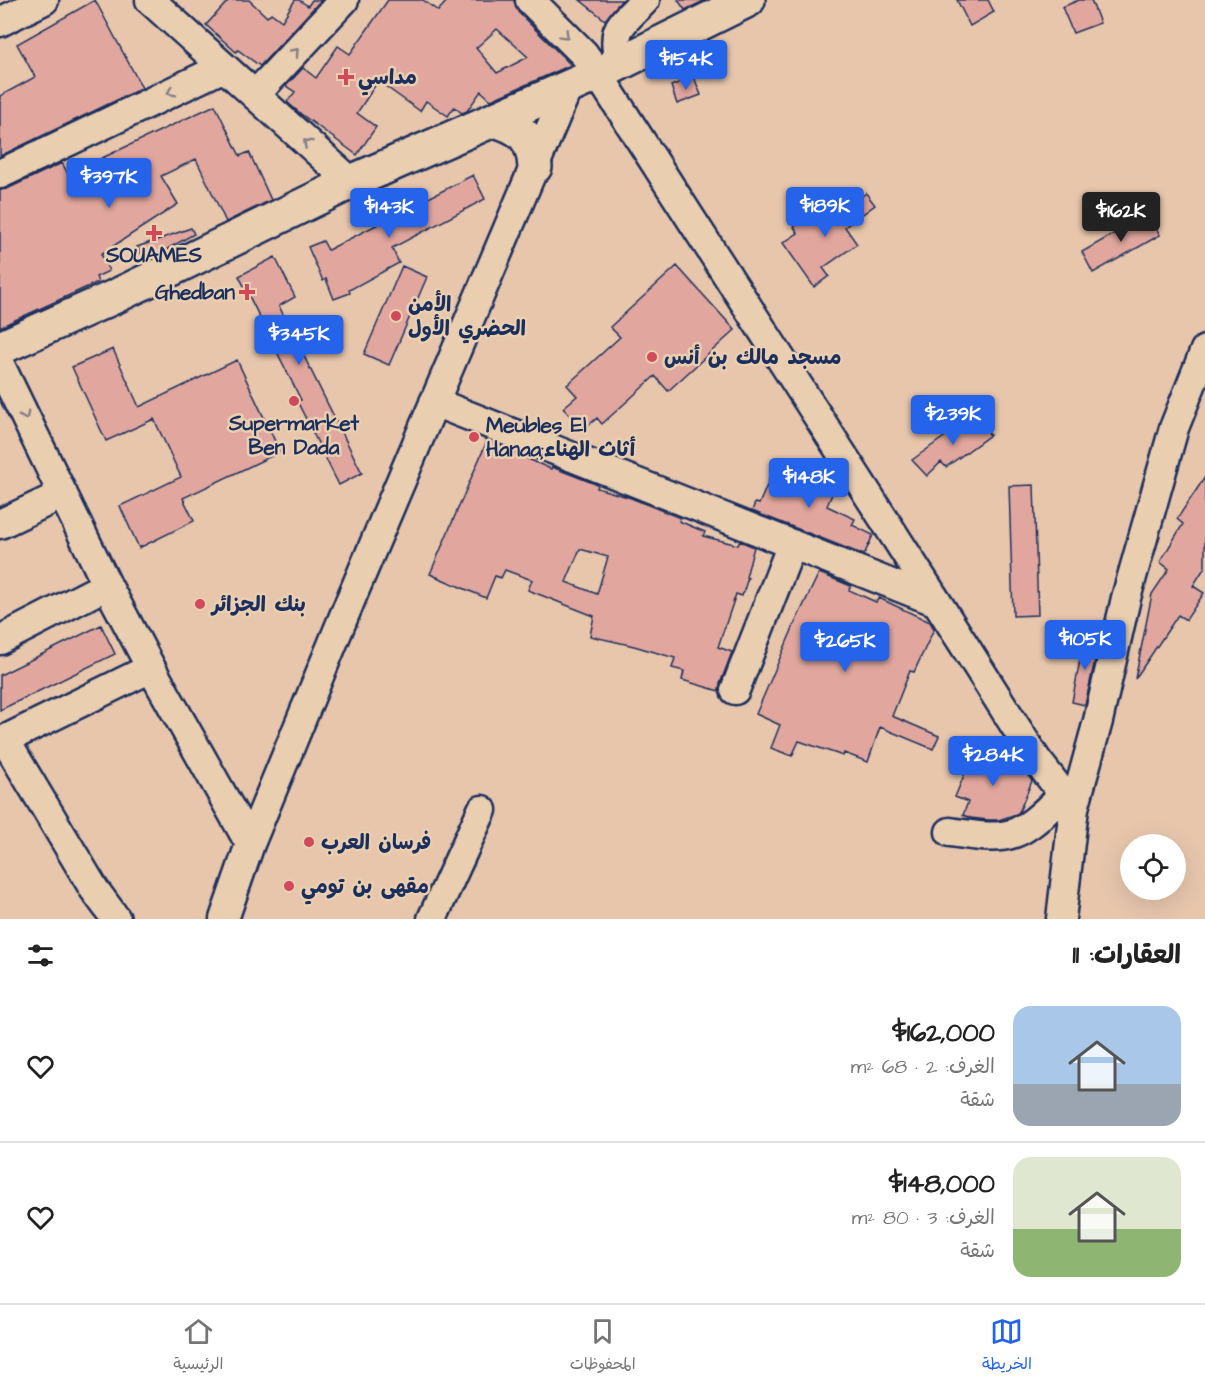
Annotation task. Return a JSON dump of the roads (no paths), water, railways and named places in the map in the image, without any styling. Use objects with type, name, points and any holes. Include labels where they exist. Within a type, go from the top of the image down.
[{"type":"main road","points":[[0,348],[116,296],[351,182],[568,87],[748,0]]},
{"type":"main road","points":[[494,120],[510,124],[526,138],[534,156],[535,167]]},
{"type":"street","points":[[0,22],[44,0]]},
{"type":"street","points":[[255,95],[344,0]]},
{"type":"street","points":[[530,0],[584,54],[608,68],[1036,759],[1068,801]]},
{"type":"street","points":[[608,68],[617,31],[645,0]]},
{"type":"street","points":[[168,6],[224,67],[351,182]]},
{"type":"street","points":[[0,174],[224,67]]},
{"type":"street","points":[[224,919],[250,844],[568,87]]},
{"type":"street","points":[[1061,919],[1068,801],[1098,721],[1126,598],[1174,428],[1205,350]]},
{"type":"street","points":[[0,365],[107,585],[250,844]]},
{"type":"street","points":[[434,402],[938,602]]},
{"type":"street","points":[[0,524],[63,494]]},
{"type":"street","points":[[735,690],[792,544]]},
{"type":"street","points":[[0,640],[107,585]]},
{"type":"street","points":[[116,919],[94,889],[3,741],[151,668]]},
{"type":"street","points":[[950,832],[981,837],[1000,837],[1017,833],[1068,801]]},
{"type":"street","points":[[432,919],[482,810]]},
{"type":"place","name":"مداسي","points":[[346,77]]},
{"type":"place","name":"SOUAMES","points":[[154,233]]},
{"type":"place","name":"Ghedban","points":[[247,292]]},
{"type":"place","name":"الأمن الحضري الأول","points":[[396,316]]},
{"type":"place","name":"مسجد مالك بن أنس","points":[[652,357]]},
{"type":"place","name":"Supermarket Ben Dada","points":[[294,401]]},
{"type":"place","name":"Meubles El Hanaa;أثاث الهناء","points":[[474,437]]},
{"type":"place","name":"بنك الجزائر","points":[[200,604]]},
{"type":"place","name":"فرسان العرب","points":[[309,842]]},
{"type":"place","name":"مقهى بن تومي","points":[[289,886]]}]
